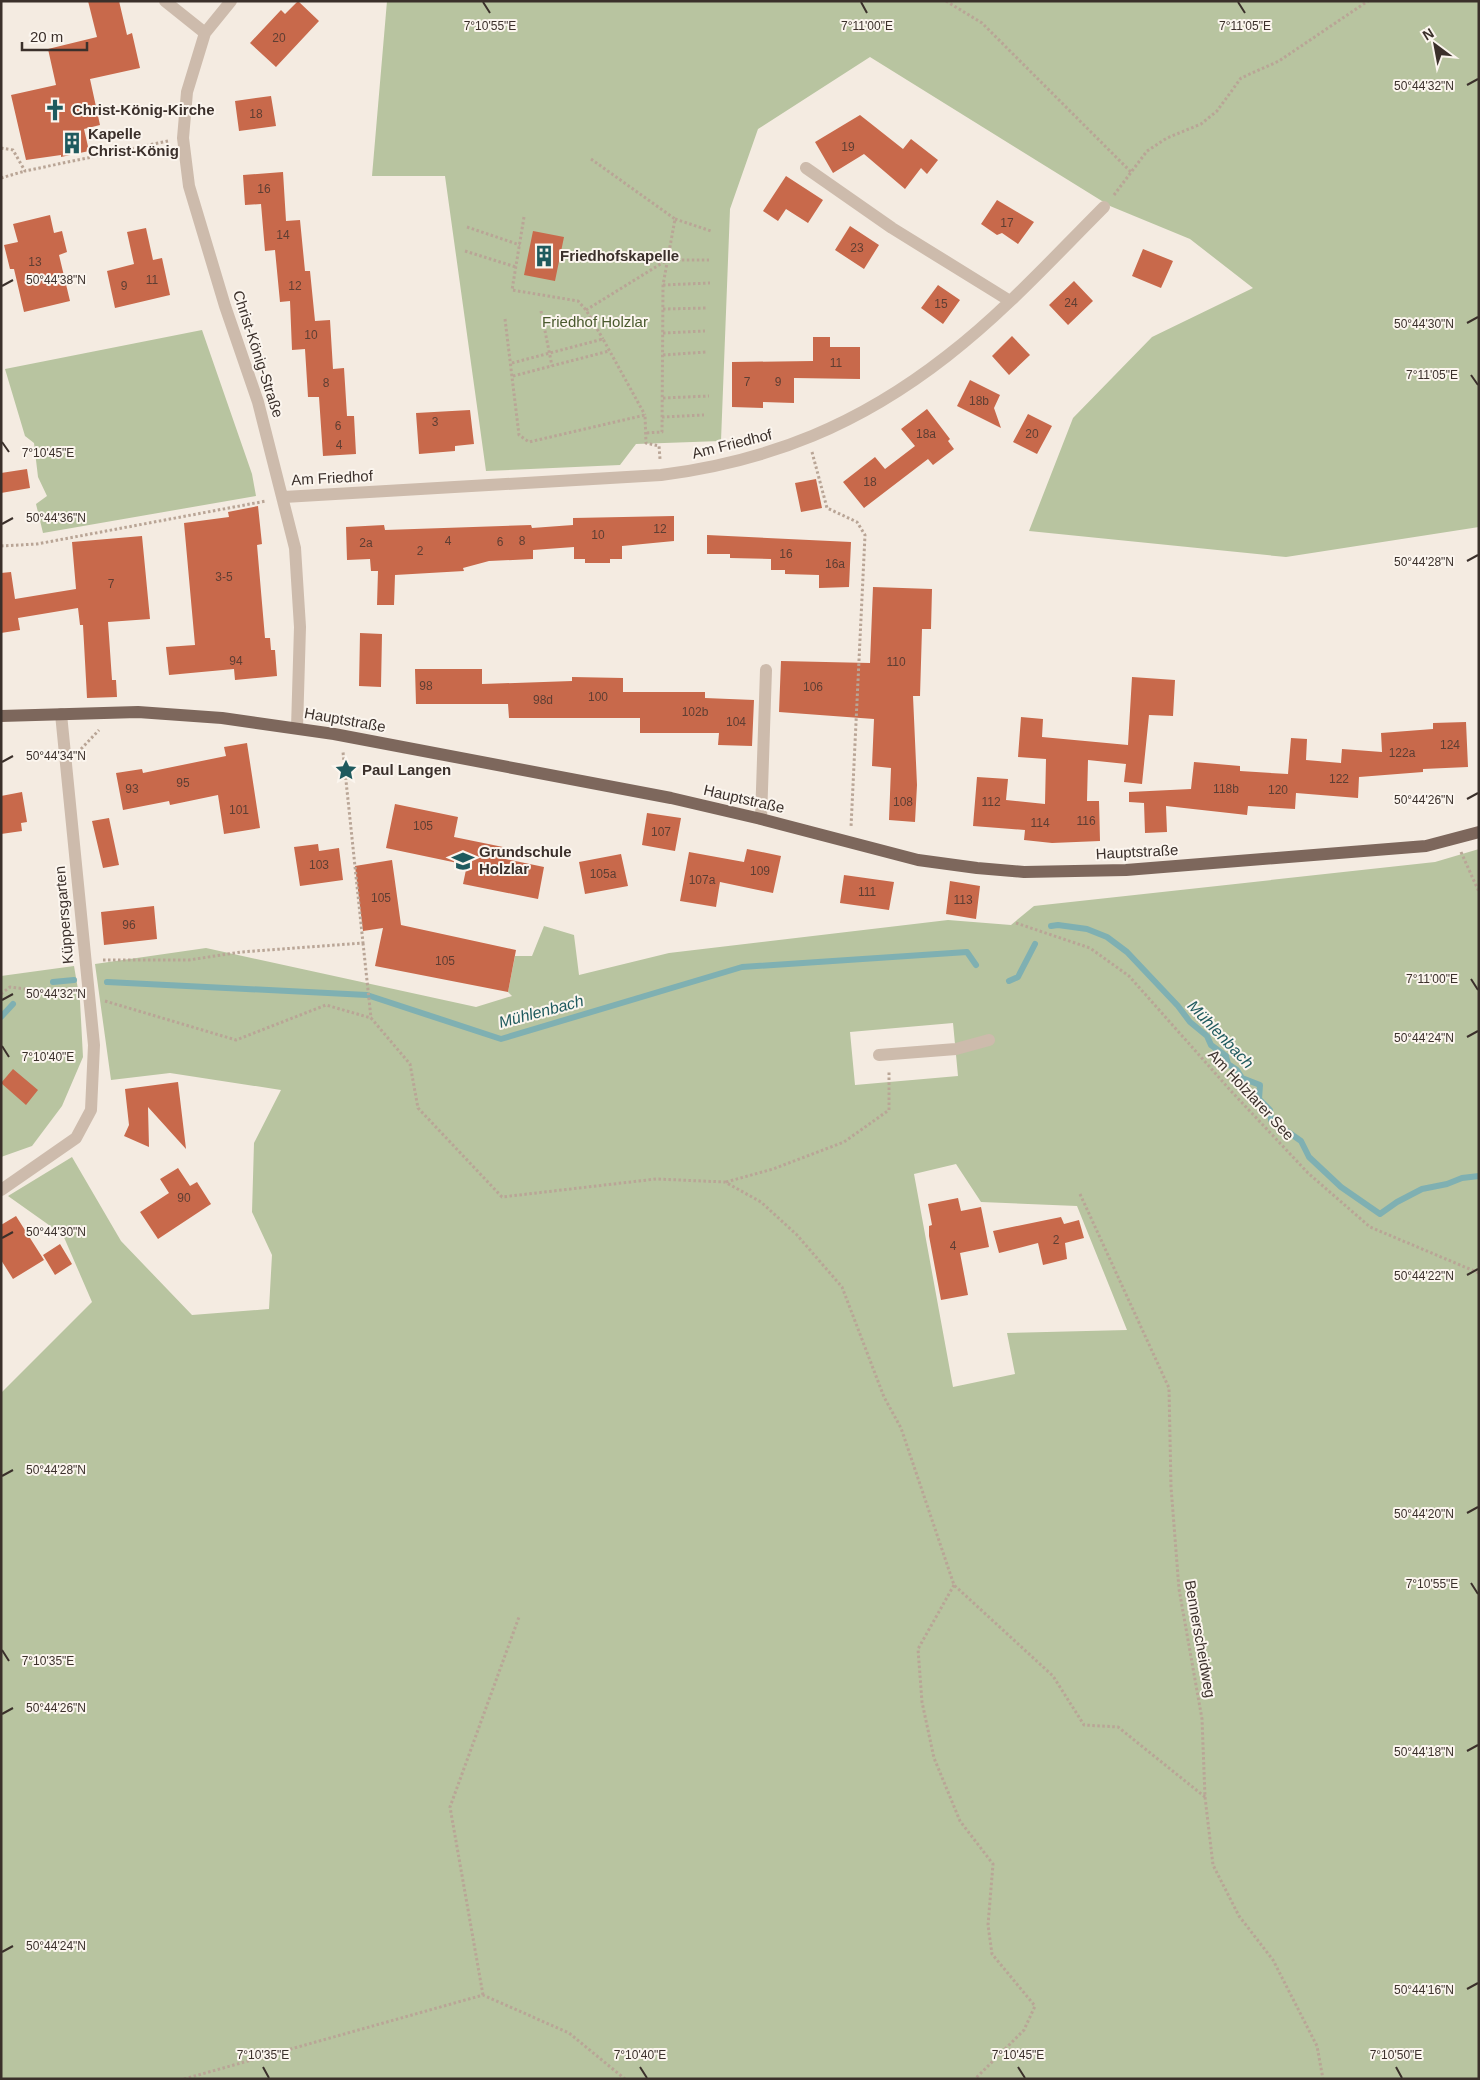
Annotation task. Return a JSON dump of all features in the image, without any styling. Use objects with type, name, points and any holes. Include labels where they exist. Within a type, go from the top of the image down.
[{"type":"main road","name":"Hauptstraße","points":[[1,716],[120,713],[222,718],[297,728],[670,798],[918,860],[1024,872],[1155,868],[1426,846],[1479,832]]},
{"type":"street","points":[[165,1],[205,33]]},
{"type":"street","name":"Christ-König-Straße","points":[[230,1],[205,33],[187,92],[183,138],[189,186],[225,306],[258,402],[284,497],[295,548],[300,627],[297,728]]},
{"type":"street","points":[[806,168],[892,228],[1010,301]]},
{"type":"street","name":"Am Friedhof","points":[[284,497],[661,475],[762,456],[809,438],[877,404],[948,356],[1010,301],[1104,207]]},
{"type":"street","points":[[760,819],[766,670]]},
{"type":"street","name":"Küppersgarten","points":[[1,1190],[76,1138],[91,1110],[94,1045],[84,960],[61,714]]},
{"type":"street","points":[[884,1055],[956,1049],[989,1040]]},
{"type":"path","points":[[946,1],[982,23],[1131,172]]},
{"type":"path","points":[[1104,207],[1147,152],[1167,138],[1201,124],[1217,111],[1241,78],[1279,61],[1368,1]]},
{"type":"path","points":[[1,178],[25,171],[183,138]]},
{"type":"path","points":[[1,148],[13,150],[25,171]]},
{"type":"path","points":[[591,158],[675,219],[711,231]]},
{"type":"path","points":[[524,217],[512,290],[578,301],[586,310],[645,415],[646,443],[659,446],[661,475]]},
{"type":"path","points":[[645,433],[662,432],[663,284],[675,219]]},
{"type":"path","points":[[467,227],[520,245]]},
{"type":"path","points":[[466,252],[516,268]]},
{"type":"path","points":[[586,310],[667,260],[709,260]]},
{"type":"path","points":[[663,284],[710,283]]},
{"type":"path","points":[[663,308],[707,308]]},
{"type":"path","points":[[541,311],[552,366]]},
{"type":"path","points":[[505,319],[520,434],[529,442],[645,415]]},
{"type":"path","points":[[663,333],[705,331]]},
{"type":"path","points":[[512,363],[603,339]]},
{"type":"path","points":[[513,376],[609,351]]},
{"type":"path","points":[[662,355],[706,352]]},
{"type":"path","points":[[662,398],[709,396]]},
{"type":"path","points":[[662,417],[704,415]]},
{"type":"path","points":[[809,438],[826,508],[857,522],[865,535],[851,829],[848,842]]},
{"type":"path","points":[[1,546],[37,544],[284,497]]},
{"type":"path","points":[[67,770],[86,743],[120,713]]},
{"type":"path","points":[[345,737],[342,752],[371,1018],[410,1064],[418,1108],[502,1197],[656,1179],[725,1182],[773,1169],[844,1142],[889,1110],[884,1055]]},
{"type":"path","points":[[1455,838],[1479,892]]},
{"type":"path","name":"Am Holzlarer See","points":[[1016,923],[1031,926],[1049,936],[1090,948],[1129,976],[1231,1091],[1308,1173],[1370,1227],[1479,1272]]},
{"type":"path","points":[[84,960],[189,960],[241,952],[362,944]]},
{"type":"path","points":[[1,994],[10,987],[89,997],[236,1040],[326,1005],[371,1018]]},
{"type":"path","points":[[725,1182],[761,1202],[797,1235],[842,1287],[884,1398],[900,1428],[954,1585],[1053,1676],[1084,1725],[1118,1727],[1205,1797]]},
{"type":"path","name":"Bennerscheidweg","points":[[1080,1194],[1169,1388],[1171,1487],[1179,1589],[1202,1719],[1205,1797],[1212,1865],[1239,1916],[1273,1960],[1317,2046],[1324,2079]]},
{"type":"path","points":[[954,1585],[918,1650],[922,1702],[934,1758],[960,1821],[993,1864],[988,1925],[992,1954],[1035,2006],[1024,2030],[975,2079]]},
{"type":"path","points":[[483,1995],[450,1807],[519,1617]]},
{"type":"path","points":[[184,2079],[483,1995],[569,2033],[625,2079]]},
{"type":"green space","name":"Friedhof Holzlar","points":[[387,1],[1479,1],[1479,527],[1286,557],[1029,531],[1073,418],[1152,337],[1253,288],[1190,239],[1110,206],[870,57],[758,129],[730,209],[721,441],[636,444],[620,465],[486,471],[445,176],[372,176]]},
{"type":"green space","points":[[202,330],[252,474],[256,496],[43,533],[36,504],[47,496],[38,477],[34,443],[25,436],[5,369]]},
{"type":"green space","points":[[1479,849],[1479,2079],[1,2079],[1,1393],[92,1302],[63,1235],[8,1196],[72,1157],[121,1241],[192,1315],[269,1309],[272,1255],[252,1212],[254,1143],[281,1090],[170,1073],[111,1080],[95,964],[206,948],[476,1007],[512,996],[508,992],[515,956],[532,956],[544,926],[574,935],[579,975],[669,953],[948,920],[1011,925],[1034,906],[1435,862]],"holes":[[[953,1023],[958,1076],[855,1085],[850,1032]],[[956,1164],[981,1202],[1077,1206],[1127,1330],[1007,1333],[1015,1374],[953,1387],[914,1174]]]},
{"type":"green space","points":[[74,966],[80,1001],[83,1057],[62,1106],[32,1146],[1,1157],[1,976]]},
{"type":"building","points":[[88,1],[119,1],[127,35],[132,33],[140,68],[90,79],[100,125],[84,129],[89,151],[61,157],[61,155],[26,160],[11,95],[56,85],[48,49],[97,37]]},
{"type":"building","points":[[298,1],[319,21],[276,67],[250,43],[281,10],[285,14]]},
{"type":"building","points":[[271,96],[276,126],[239,131],[235,101]]},
{"type":"building","points":[[860,115],[903,149],[911,139],[938,160],[927,174],[921,168],[905,189],[864,154],[833,173],[815,142]]},
{"type":"building","points":[[283,172],[286,221],[300,220],[305,271],[310,271],[315,321],[330,320],[333,369],[344,368],[347,416],[354,416],[356,454],[323,456],[319,397],[308,397],[305,349],[292,350],[290,301],[280,302],[275,250],[265,251],[261,204],[245,205],[243,175]]},
{"type":"building","points":[[786,176],[823,200],[808,223],[786,209],[778,221],[763,211]]},
{"type":"building","points":[[997,200],[1034,222],[1018,244],[1002,233],[997,235],[981,224]]},
{"type":"building","points":[[50,215],[54,233],[62,231],[67,252],[59,255],[70,301],[24,312],[14,269],[10,269],[4,245],[18,242],[13,224]]},
{"type":"building","points":[[850,226],[879,245],[864,269],[835,250]]},
{"type":"building","points":[[146,228],[153,260],[162,258],[170,295],[115,308],[107,271],[134,264],[127,232]]},
{"type":"building","name":"Friedhofskapelle","points":[[533,231],[564,237],[555,281],[524,275]]},
{"type":"building","points":[[1143,249],[1173,261],[1161,288],[1132,276]]},
{"type":"building","points":[[1074,281],[1093,301],[1068,325],[1049,305]]},
{"type":"building","points":[[938,285],[960,300],[943,324],[921,308]]},
{"type":"building","points":[[1012,336],[1030,355],[1009,375],[992,356]]},
{"type":"building","points":[[813,337],[830,337],[830,347],[860,347],[860,379],[794,378],[794,403],[763,402],[763,408],[732,407],[732,362],[813,361]]},
{"type":"building","points":[[970,380],[1000,395],[994,408],[1001,428],[957,406]]},
{"type":"building","points":[[927,409],[950,439],[948,441],[954,449],[933,465],[928,459],[864,508],[843,482],[875,457],[885,469],[915,446],[901,429]]},
{"type":"building","points":[[470,410],[474,444],[455,446],[455,451],[419,454],[416,413]]},
{"type":"building","points":[[1028,414],[1052,426],[1037,454],[1013,442]]},
{"type":"building","points":[[27,469],[30,488],[1,493],[1,473]]},
{"type":"building","points":[[816,479],[822,508],[801,512],[795,483]]},
{"type":"building","points":[[258,506],[262,544],[257,545],[265,638],[270,638],[271,650],[275,650],[277,676],[235,680],[234,669],[169,675],[166,647],[195,645],[184,523],[229,517],[228,512]]},
{"type":"building","points":[[674,516],[674,541],[622,546],[622,559],[610,559],[610,563],[585,563],[585,559],[574,559],[574,547],[533,550],[533,559],[489,561],[463,568],[464,571],[395,575],[394,605],[377,605],[378,571],[371,571],[370,559],[347,560],[346,527],[384,525],[385,530],[531,525],[532,528],[573,525],[573,518]]},
{"type":"building","points":[[707,535],[851,542],[849,587],[819,588],[819,575],[785,574],[785,570],[771,570],[771,559],[730,558],[730,554],[707,554]]},
{"type":"building","points":[[142,536],[150,619],[108,622],[112,680],[116,680],[117,697],[87,698],[83,625],[80,625],[78,608],[18,618],[20,630],[1,633],[1,573],[11,572],[15,599],[76,589],[72,542]]},
{"type":"building","points":[[873,587],[932,589],[931,629],[922,629],[920,696],[913,696],[917,785],[915,822],[889,820],[891,768],[872,766],[874,719],[779,712],[781,661],[870,663]]},
{"type":"building","points":[[360,633],[382,634],[381,687],[359,686]]},
{"type":"building","points":[[415,669],[482,669],[482,684],[572,681],[572,677],[623,678],[623,692],[705,692],[705,698],[754,700],[752,746],[718,745],[719,733],[640,733],[640,718],[509,718],[508,704],[416,704]]},
{"type":"building","points":[[1132,677],[1175,680],[1173,716],[1149,715],[1142,784],[1124,782],[1126,764],[1088,760],[1087,801],[1099,801],[1100,841],[1052,843],[1024,840],[1025,830],[973,826],[977,777],[1008,779],[1006,800],[1045,804],[1046,759],[1018,757],[1021,717],[1043,719],[1042,737],[1128,745]]},
{"type":"building","points":[[1466,722],[1468,767],[1423,769],[1423,772],[1359,777],[1358,798],[1296,793],[1295,809],[1248,806],[1247,815],[1166,806],[1167,832],[1145,833],[1144,803],[1129,802],[1129,792],[1191,789],[1194,762],[1240,766],[1240,771],[1288,774],[1291,738],[1307,739],[1306,760],[1341,763],[1342,749],[1382,752],[1381,733],[1433,729],[1433,723]]},
{"type":"building","points":[[247,743],[260,828],[224,834],[218,795],[170,805],[169,801],[123,810],[116,773],[142,769],[143,773],[226,756],[224,747]]},
{"type":"building","points":[[22,792],[27,822],[21,823],[22,831],[1,834],[1,796]]},
{"type":"building","points":[[395,804],[458,817],[454,837],[503,847],[501,858],[544,867],[538,899],[463,884],[467,865],[386,848]]},
{"type":"building","points":[[647,813],[681,818],[675,851],[642,845]]},
{"type":"building","points":[[109,818],[119,865],[103,868],[92,821]]},
{"type":"building","points":[[318,844],[319,851],[339,848],[343,880],[300,886],[294,847]]},
{"type":"building","points":[[747,849],[781,856],[773,893],[720,882],[716,907],[680,901],[689,852],[744,862]]},
{"type":"building","points":[[621,854],[628,886],[585,894],[579,862]]},
{"type":"building","points":[[392,860],[401,925],[516,950],[508,992],[375,966],[383,928],[363,931],[355,866]]},
{"type":"building","points":[[844,875],[894,882],[889,910],[840,903]]},
{"type":"building","points":[[950,881],[980,886],[976,919],[946,914]]},
{"type":"building","points":[[154,906],[157,939],[104,945],[101,912]]},
{"type":"building","points":[[13,1069],[38,1090],[26,1105],[1,1083]]},
{"type":"building","points":[[178,1082],[186,1149],[148,1107],[149,1147],[124,1136],[129,1125],[125,1089]]},
{"type":"building","points":[[178,1168],[190,1186],[197,1182],[211,1204],[158,1239],[140,1212],[169,1193],[160,1179]]},
{"type":"building","points":[[958,1198],[961,1211],[981,1207],[989,1247],[960,1253],[968,1295],[941,1300],[929,1236],[929,1226],[932,1225],[928,1204]]},
{"type":"building","points":[[16,1216],[44,1260],[13,1279],[1,1260],[1,1225]]},
{"type":"building","points":[[1061,1217],[1064,1224],[1079,1220],[1084,1238],[1065,1243],[1067,1259],[1043,1265],[1038,1243],[999,1253],[993,1231]]},
{"type":"building","points":[[60,1244],[72,1264],[55,1275],[43,1255]]},
{"type":"waterway","name":"Mühlenbach","points":[[1051,926],[1058,925],[1087,929],[1107,937],[1127,952],[1178,1006],[1190,1022],[1207,1036],[1211,1045],[1226,1056],[1228,1064],[1237,1070],[1242,1078],[1260,1085],[1259,1099],[1270,1110],[1271,1120],[1301,1141],[1309,1157],[1341,1187],[1380,1214],[1397,1202],[1422,1189],[1447,1184],[1462,1178],[1479,1176]]},
{"type":"waterway","name":"Mühlenbach","points":[[1009,981],[1018,977],[1035,944]]},
{"type":"waterway","name":"Mühlenbach","points":[[107,982],[367,995],[501,1039],[742,967],[967,952],[976,965]]},
{"type":"waterway","name":"Mühlenbach","points":[[53,982],[74,980]]},
{"type":"waterway","name":"Mühlenbach","points":[[1,1017],[13,1004]]},
{"type":"place","name":"Christ-König-Kirche","points":[[55,110]]},
{"type":"place","name":"Kapelle Christ-König","points":[[72,143]]},
{"type":"place","name":"Friedhofskapelle","points":[[544,256]]},
{"type":"place","name":"Paul Langen","points":[[346,770]]},
{"type":"place","name":"Grundschule Holzlar","points":[[463,861]]}]
